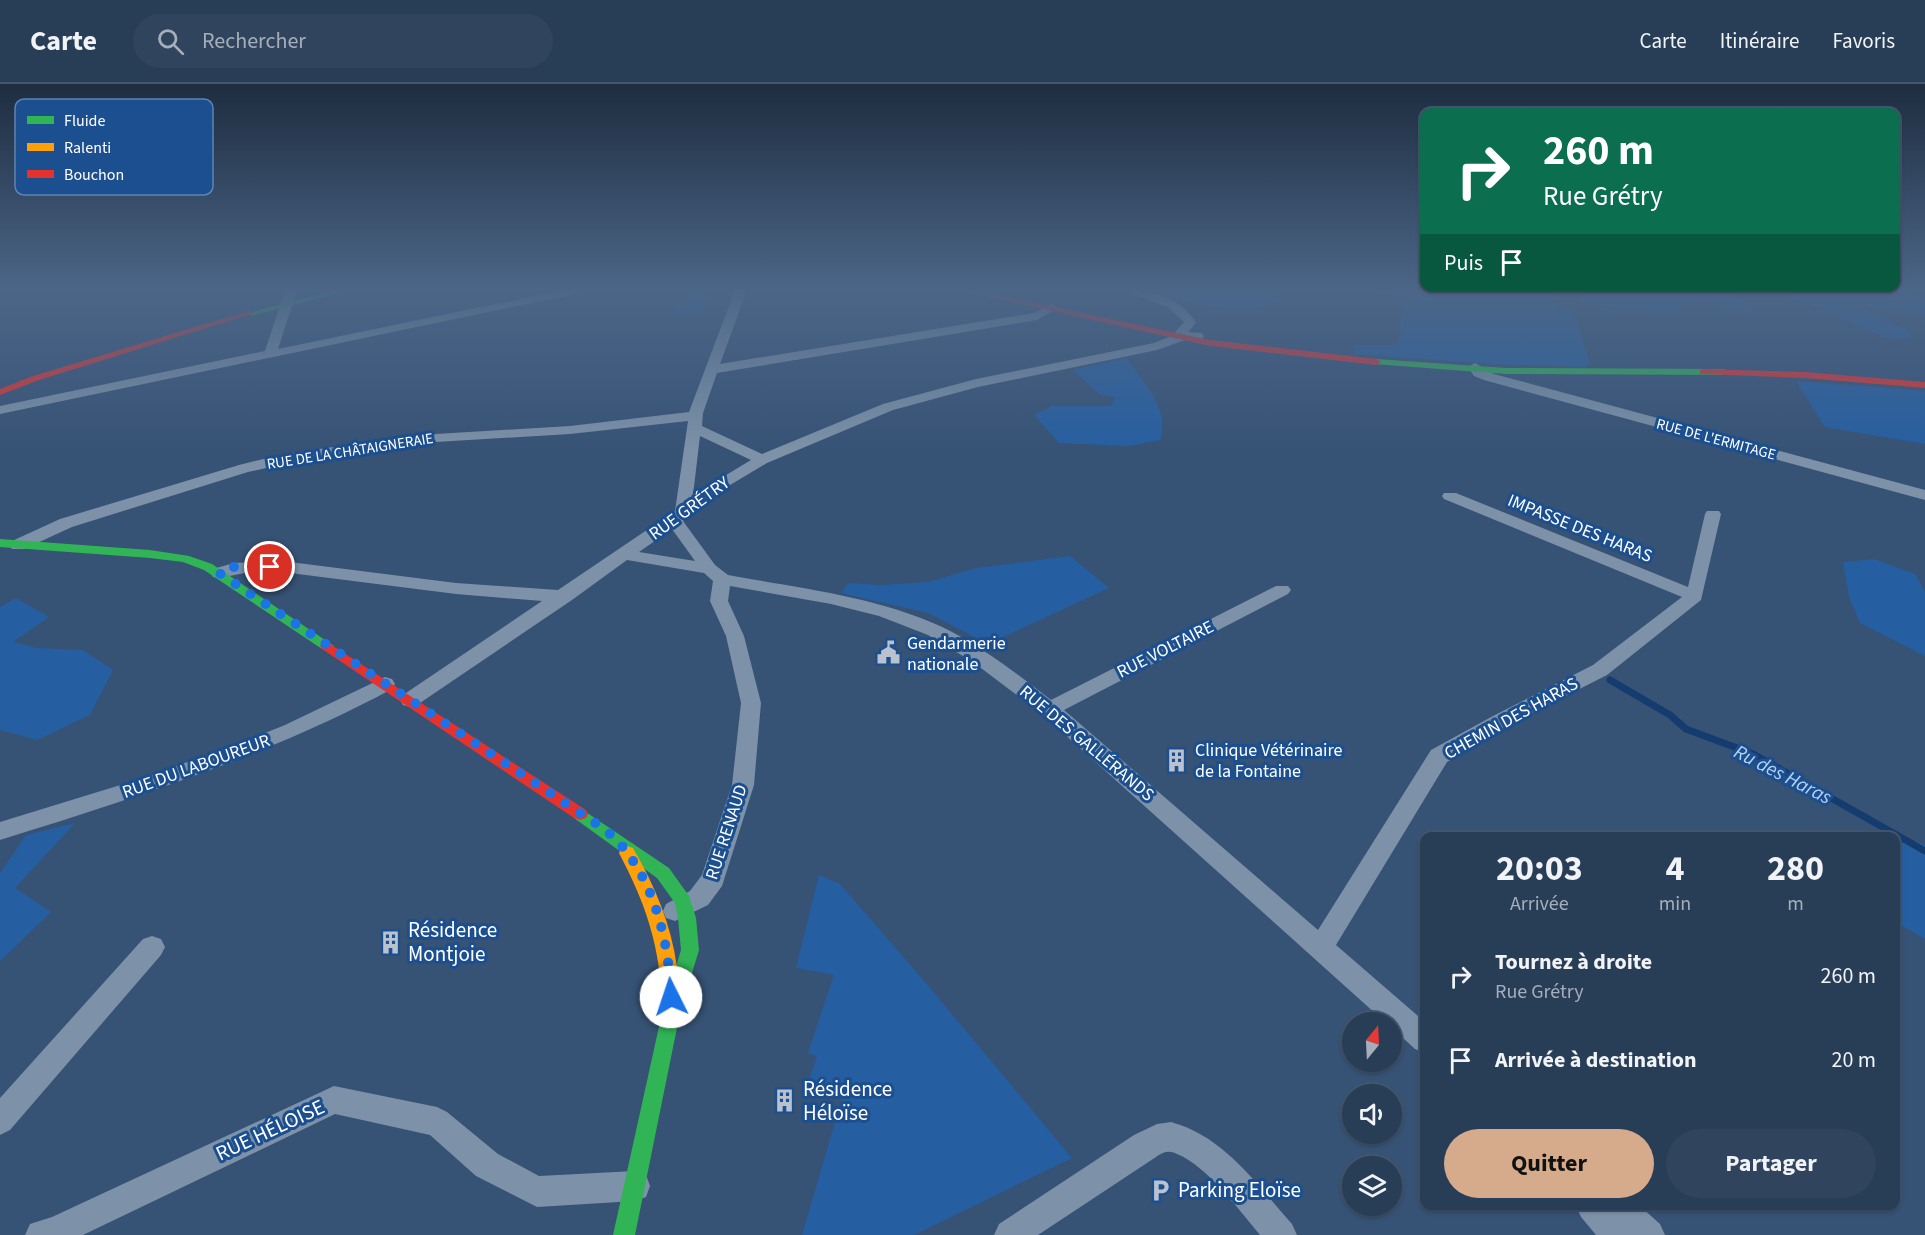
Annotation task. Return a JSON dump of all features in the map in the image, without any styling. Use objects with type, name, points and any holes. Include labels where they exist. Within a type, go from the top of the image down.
[{"type":"main road","points":[[0,392],[36,378],[152,344]]},
{"type":"main road","points":[[1218,344],[1476,369],[1501,374],[1724,372],[1805,375],[1925,385]]},
{"type":"main road","points":[[1240,344],[1268,349]]},
{"type":"main road","points":[[5,544],[170,556],[197,563],[219,573],[565,803],[663,873],[675,888],[684,907],[690,933],[690,950],[671,1013],[624,1235]]},
{"type":"main road","points":[[620,843],[642,876],[658,918],[667,952],[671,1013]]},
{"type":"street","points":[[270,354],[273,344]]},
{"type":"street","points":[[0,410],[320,344]]},
{"type":"street","points":[[715,574],[679,515],[694,421],[721,344]]},
{"type":"street","points":[[711,370],[870,344]]},
{"type":"street","name":"RUE GRÉTRY","points":[[1157,346],[1162,344]]},
{"type":"street","name":"RUE GRÉTRY","points":[[410,700],[566,596],[679,515],[704,494],[762,460],[888,407],[976,383],[1157,346],[1224,345]]},
{"type":"street","name":"RUE DE L'ERMITAGE","points":[[1501,374],[1925,495]]},
{"type":"street","points":[[694,421],[762,460]]},
{"type":"street","name":"RUE DE LA CHÂTAIGNERAIE","points":[[5,544],[244,468],[284,459],[419,439],[694,421]]},
{"type":"street","name":"IMPASSE DES HARAS","points":[[1450,496],[1695,596]]},
{"type":"street","points":[[1695,596],[1713,514]]},
{"type":"street","name":"RUE DES GALLÉRANDS","points":[[623,554],[882,611],[936,632],[983,661],[1049,709],[1420,1036]]},
{"type":"street","points":[[219,573],[234,567],[270,567],[515,596],[566,596]]},
{"type":"street","name":"RUE RENAUD","points":[[658,918],[699,898],[713,879],[743,785],[751,703],[735,636],[719,601],[715,574]]},
{"type":"street","name":"RUE VOLTAIRE","points":[[1049,709],[1282,590]]},
{"type":"street","name":"CHEMIN DES HARAS","points":[[1321,947],[1439,756],[1500,721],[1600,670],[1695,596]]},
{"type":"street","name":"RUE DU LABOUREUR","points":[[0,831],[205,766],[335,710],[386,684]]},
{"type":"street","points":[[0,1120],[152,947]]},
{"type":"street","name":"RUE HÉLOISE","points":[[42,1235],[54,1232],[334,1100],[437,1122],[488,1165],[537,1192],[635,1186]]},
{"type":"street","points":[[1010,1235],[1145,1146],[1160,1138],[1172,1136],[1197,1147],[1214,1161],[1281,1235]]},
{"type":"street","points":[[1595,1210],[1617,1235]]},
{"type":"street","points":[[1621,1210],[1649,1235]]},
{"type":"shaded area","points":[[1584,344],[1590,364],[1586,364],[1588,367],[1494,364],[1353,354],[1355,345]]},
{"type":"shaded area","points":[[1126,358],[1159,407],[1162,418],[1160,440],[1128,446],[1059,443],[1034,415],[1052,406],[1111,406],[1115,397],[1099,394],[1072,370]]},
{"type":"shaded area","points":[[1796,381],[1925,391],[1925,444],[1825,427]]},
{"type":"shaded area","points":[[1070,556],[1109,588],[988,644],[928,613],[841,593],[848,583],[881,585],[928,582],[976,568]]},
{"type":"shaded area","points":[[1874,559],[1915,574],[1925,592],[1925,656],[1860,623],[1849,597],[1843,562]]},
{"type":"shaded area","points":[[16,598],[49,617],[13,642],[37,648],[83,650],[113,670],[90,715],[37,740],[0,730],[0,607]]},
{"type":"shaded area","points":[[75,823],[15,888],[51,912],[0,961],[0,873],[26,835]]},
{"type":"shaded area","points":[[1916,841],[1925,845],[1925,939],[1900,924],[1900,843]]},
{"type":"shaded area","points":[[819,875],[840,884],[1072,1158],[914,1235],[802,1235],[845,1088],[809,1080],[817,1056],[808,1053],[834,975],[796,968]]},
{"type":"waterway","name":"Ru des Haras","points":[[1610,680],[1670,715],[1686,729],[1753,754],[1891,832]]},
{"type":"waterway","name":"Ru des Haras","points":[[1900,837],[1925,851]]},
{"type":"traffic: fast","points":[[1376,362],[1506,371],[1724,372]]},
{"type":"traffic: fast","points":[[0,543],[150,554],[185,559],[208,567],[327,646]]},
{"type":"traffic: fast","points":[[580,814],[663,873],[683,901],[687,918],[690,950],[671,1013],[624,1235]]},
{"type":"traffic: slow","points":[[627,853],[645,886],[658,920],[667,956],[671,994]]},
{"type":"traffic: jam","points":[[0,392],[36,378],[149,344]]},
{"type":"traffic: jam","points":[[1216,344],[1376,362]]},
{"type":"traffic: jam","points":[[1703,372],[1805,375],[1925,385]]},
{"type":"traffic: jam","points":[[327,646],[580,814]]},
{"type":"place","name":"Gendarmerie nationale","points":[[889,653]]},
{"type":"place","name":"Clinique Vétérinaire de la Fontaine","points":[[1177,760]]},
{"type":"place","name":"Résidence Montjoie","points":[[390,942]]},
{"type":"place","name":"Résidence Héloïse","points":[[785,1101]]},
{"type":"place","name":"Parking Eloïse","points":[[1160,1190]]},
{"type":"route","points":[[270,567],[234,567],[219,573],[565,803],[620,843],[642,876],[655,906],[667,952],[671,997]]}]
